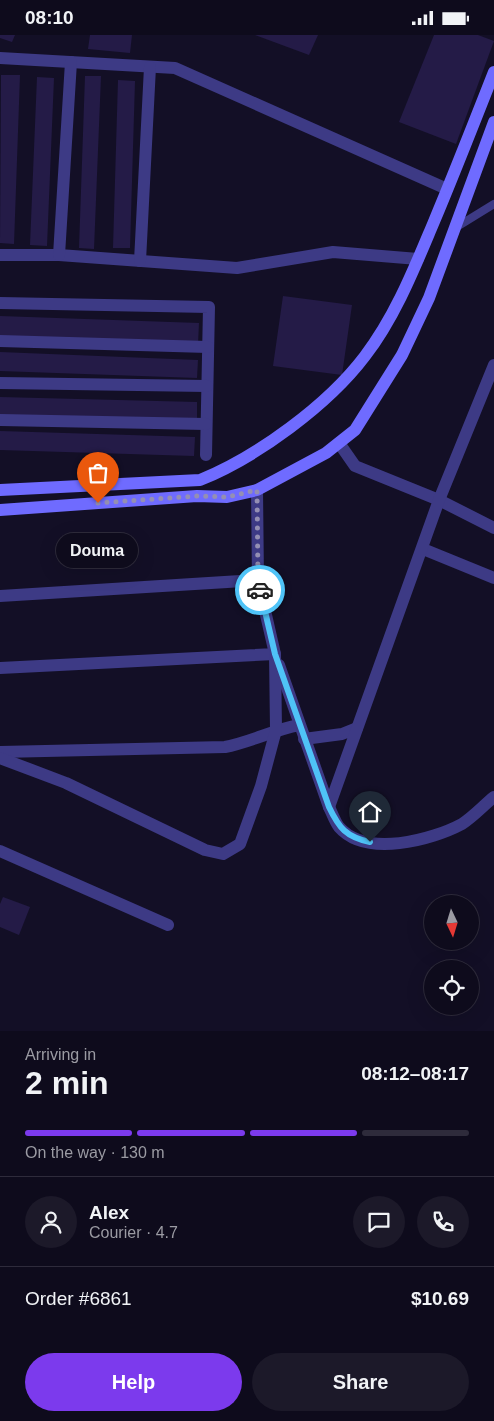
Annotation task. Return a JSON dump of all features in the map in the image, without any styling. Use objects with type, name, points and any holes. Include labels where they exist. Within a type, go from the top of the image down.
[{"type":"street","points":[[0,58],[175,68],[447,189]]},
{"type":"street","points":[[59,255],[71,62]]},
{"type":"street","points":[[140,261],[150,67]]},
{"type":"street","points":[[0,490],[200,480],[224,470],[250,455],[314,409],[365,356],[387,323],[418,259],[494,72]]},
{"type":"street","points":[[0,510],[197,496],[227,497],[257,490],[326,453],[339,443],[355,430],[402,355],[429,298],[494,122]]},
{"type":"street","points":[[0,255],[59,255],[237,269],[333,252],[418,259]]},
{"type":"street","points":[[0,303],[209,307],[206,455]]},
{"type":"street","points":[[0,341],[208,347]]},
{"type":"street","points":[[329,807],[439,500],[494,365]]},
{"type":"street","points":[[0,383],[207,386]]},
{"type":"street","points":[[0,420],[206,424]]},
{"type":"street","points":[[339,443],[355,466],[439,500],[494,528]]},
{"type":"street","points":[[257,490],[258,580],[275,654],[329,807],[339,827],[358,839],[383,845],[420,839],[463,823],[494,797]]},
{"type":"street","points":[[423,549],[494,578]]},
{"type":"street","points":[[0,596],[258,580]]},
{"type":"street","points":[[0,668],[275,654]]},
{"type":"street","points":[[0,758],[66,783],[205,850],[223,854],[240,844],[261,786],[276,730],[275,654]]},
{"type":"street","points":[[0,752],[225,747],[244,743],[276,730],[299,725]]},
{"type":"street","points":[[304,739],[342,735],[357,728]]},
{"type":"street","points":[[0,851],[168,925]]},
{"type":"lane","points":[[455,229],[494,204]]},
{"type":"building","points":[[0,35],[15,35],[12,42],[0,38]]},
{"type":"building","points":[[90,35],[132,35],[130,53],[88,49]]},
{"type":"building","points":[[255,35],[318,35],[309,55]]},
{"type":"building","points":[[434,35],[478,35],[494,41],[456,144],[399,122]]},
{"type":"building","points":[[1,75],[20,75],[14,244],[0,243]]},
{"type":"building","points":[[85,76],[101,76],[94,249],[79,248]]},
{"type":"building","points":[[37,77],[54,78],[47,246],[30,245]]},
{"type":"building","points":[[118,80],[135,81],[130,248],[113,248]]},
{"type":"building","points":[[283,296],[352,305],[342,375],[273,366]]},
{"type":"building","points":[[0,316],[199,323],[198,344],[0,338]]},
{"type":"building","points":[[0,352],[198,360],[197,378],[0,371]]},
{"type":"building","points":[[0,397],[197,402],[197,421],[0,416]]},
{"type":"building","points":[[0,431],[195,437],[194,456],[0,450]]},
{"type":"building","points":[[3,897],[30,907],[19,935],[0,927],[0,904]]},
{"type":"way so far","points":[[98,503],[197,496],[227,497],[257,490],[258,580],[260,590]]},
{"type":"place","name":"Douma","points":[[98,503]]},
{"type":"route","points":[[260,590],[275,654],[329,807],[339,827],[358,839],[370,842]]}]
